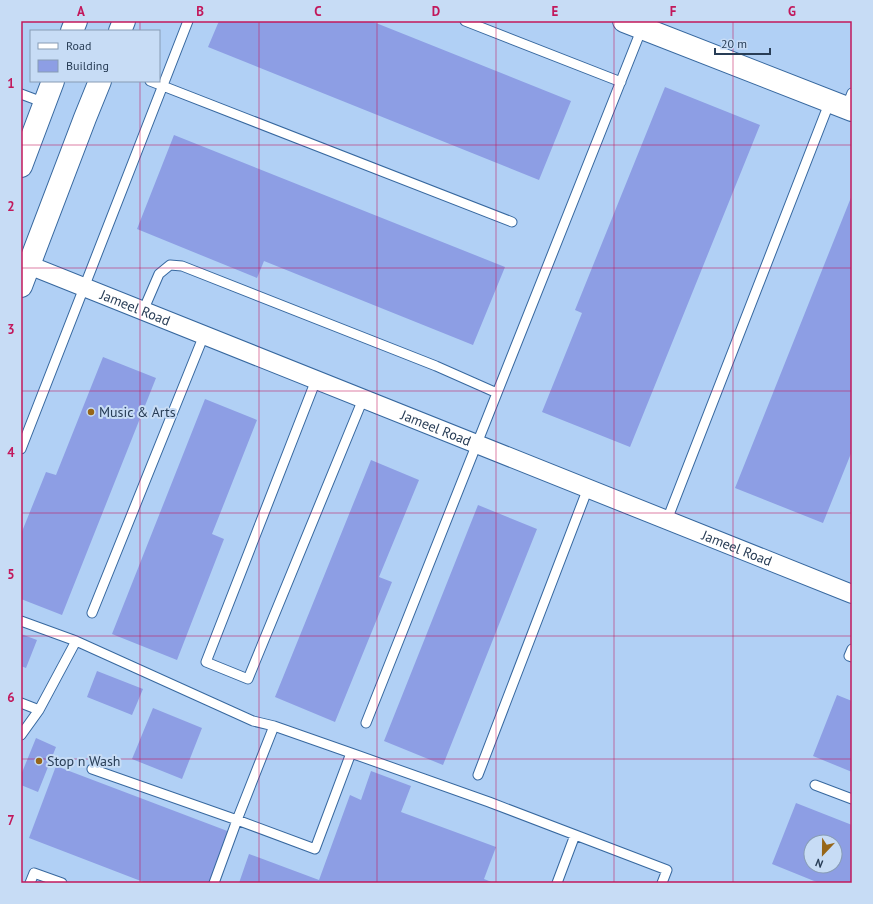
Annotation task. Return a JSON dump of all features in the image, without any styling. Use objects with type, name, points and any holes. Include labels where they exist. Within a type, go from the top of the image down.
[{"type":"main road","points":[[633,24],[845,103]]},
{"type":"main road","points":[[21,166],[53,82]]},
{"type":"main road","points":[[21,286],[25,264],[100,82]]},
{"type":"street","name":"Jameel Road","points":[[25,264],[852,594]]},
{"type":"lane","points":[[21,449],[188,21]]},
{"type":"lane","points":[[466,21],[621,82]]},
{"type":"lane","points":[[366,723],[621,82],[633,24]]},
{"type":"lane","points":[[152,82],[512,222]]},
{"type":"lane","points":[[21,94],[45,103]]},
{"type":"lane","points":[[667,520],[845,103]]},
{"type":"lane","points":[[143,311],[160,274],[170,265],[182,266],[436,366],[497,393]]},
{"type":"lane","points":[[92,613],[204,335]]},
{"type":"lane","points":[[316,380],[206,662],[248,679],[364,399]]},
{"type":"lane","points":[[478,775],[588,488]]},
{"type":"lane","points":[[21,621],[76,641],[253,721],[274,726],[351,753],[667,870],[662,883]]},
{"type":"lane","points":[[21,735],[39,710],[76,641]]},
{"type":"lane","points":[[852,649],[849,656],[852,657]]},
{"type":"lane","points":[[21,702],[39,710]]},
{"type":"lane","points":[[214,883],[274,726]]},
{"type":"lane","points":[[92,769],[315,849],[351,753]]},
{"type":"lane","points":[[815,785],[852,799]]},
{"type":"lane","points":[[557,883],[575,835]]},
{"type":"lane","points":[[30,883],[34,873],[62,883]]},
{"type":"building","points":[[219,21],[371,21],[571,101],[539,180],[208,47]]},
{"type":"building","points":[[665,87],[760,125],[630,447],[542,412],[582,313],[575,310]]},
{"type":"building","points":[[174,135],[505,267],[473,345],[264,261],[257,278],[137,229]]},
{"type":"building","points":[[852,195],[852,451],[823,523],[735,488]]},
{"type":"building","points":[[103,357],[156,378],[62,615],[21,599],[21,534],[46,472],[56,475]]},
{"type":"building","points":[[205,399],[257,420],[212,534],[224,539],[177,660],[112,634]]},
{"type":"building","points":[[371,460],[419,480],[379,577],[392,582],[335,722],[275,697]]},
{"type":"building","points":[[478,505],[537,529],[443,765],[384,741]]},
{"type":"building","points":[[21,634],[37,640],[26,668],[21,666]]},
{"type":"building","points":[[97,671],[143,689],[132,715],[87,697]]},
{"type":"building","points":[[837,695],[852,701],[852,772],[813,756]]},
{"type":"building","points":[[153,708],[202,728],[182,779],[132,759]]},
{"type":"building","name":"Stop n Wash","points":[[36,738],[56,747],[38,792],[21,785],[21,775]]},
{"type":"building","points":[[56,766],[230,832],[210,883],[146,883],[29,838]]},
{"type":"building","points":[[371,771],[411,786],[401,812],[496,847],[484,879],[494,883],[239,883],[249,854],[319,880],[350,795],[361,800]]},
{"type":"building","points":[[796,803],[852,825],[852,883],[819,883],[772,864]]},
{"type":"place","name":"Music & Arts","points":[[91,412]]},
{"type":"place","name":"Stop n Wash","points":[[39,761]]}]
